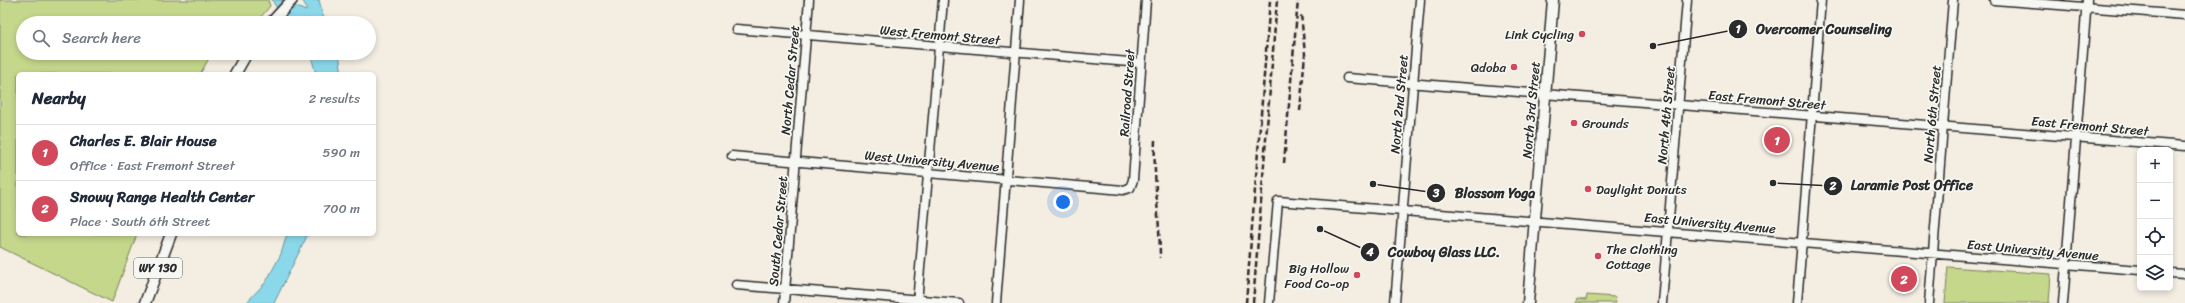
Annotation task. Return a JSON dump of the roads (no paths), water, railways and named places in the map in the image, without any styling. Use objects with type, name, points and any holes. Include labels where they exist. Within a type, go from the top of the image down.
[{"type":"main road","points":[[277,16],[292,0]]},
{"type":"main road","name":"North 3rd Street","points":[[1528,303],[1553,0]]},
{"type":"main road","points":[[236,72],[243,60]]},
{"type":"main road","name":"WY 130","points":[[145,303],[170,236]]},
{"type":"street","name":"North Cedar Street","points":[[796,162],[809,0]]},
{"type":"street","points":[[917,301],[943,0]]},
{"type":"street","points":[[996,303],[1020,0]]},
{"type":"street","name":"Railroad Street","points":[[1130,188],[1133,180],[1146,0]]},
{"type":"street","name":"North 2nd Street","points":[[1395,303],[1420,0]]},
{"type":"street","name":"North 4th Street","points":[[1662,303],[1687,0]]},
{"type":"street","points":[[1797,303],[1821,0]]},
{"type":"street","name":"North 6th Street","points":[[1929,303],[1953,0]]},
{"type":"street","points":[[1994,0],[2087,4],[2185,15]]},
{"type":"street","points":[[2064,303],[2087,4]]},
{"type":"street","name":"West Fremont Street","points":[[736,30],[1141,63]]},
{"type":"street","name":"East Fremont Street","points":[[1347,78],[2185,146]]},
{"type":"street","name":"West University Avenue","points":[[732,156],[1123,190],[1130,188]]},
{"type":"street","name":"South Cedar Street","points":[[784,303],[796,162]]},
{"type":"street","name":"East University Avenue","points":[[1270,303],[1278,201],[2137,270]]},
{"type":"street","points":[[2173,273],[2185,274]]},
{"type":"street","points":[[736,285],[785,288],[917,301],[959,303]]},
{"type":"water","points":[[272,0],[288,0],[294,6],[306,11],[306,6],[302,0],[319,0],[323,16],[282,16]]},
{"type":"water","points":[[312,60],[340,60],[342,72],[315,72]]},
{"type":"water","points":[[286,236],[307,236],[274,303],[246,303],[266,282],[281,254]]},
{"type":"railway","points":[[1246,303],[1270,0]]},
{"type":"railway","points":[[1253,303],[1277,0]]},
{"type":"railway","points":[[1284,163],[1298,0]]},
{"type":"railway","points":[[1300,111],[1305,54],[1301,14]]},
{"type":"railway","points":[[1155,140],[1155,170],[1160,258]]},
{"type":"place","name":"Link Cycling","points":[[1582,34]]},
{"type":"place","name":"Overcomer Counseling","points":[[1653,46]]},
{"type":"place","name":"Qdoba","points":[[1514,67]]},
{"type":"place","name":"Grounds","points":[[1574,123]]},
{"type":"place","name":"Charles E. Blair House","points":[[1777,140]]},
{"type":"place","name":"Laramie Post Office","points":[[1773,183]]},
{"type":"place","name":"Blossom Yoga","points":[[1373,184]]},
{"type":"place","name":"Daylight Donuts","points":[[1588,189]]},
{"type":"place","name":"Cowboy Glass LLC.","points":[[1320,229]]},
{"type":"place","name":"The Clothing Cottage","points":[[1598,256]]},
{"type":"place","name":"Big Hollow Food Co-op","points":[[1357,275]]},
{"type":"place","name":"Snowy Range Health Center","points":[[1904,279]]}]
